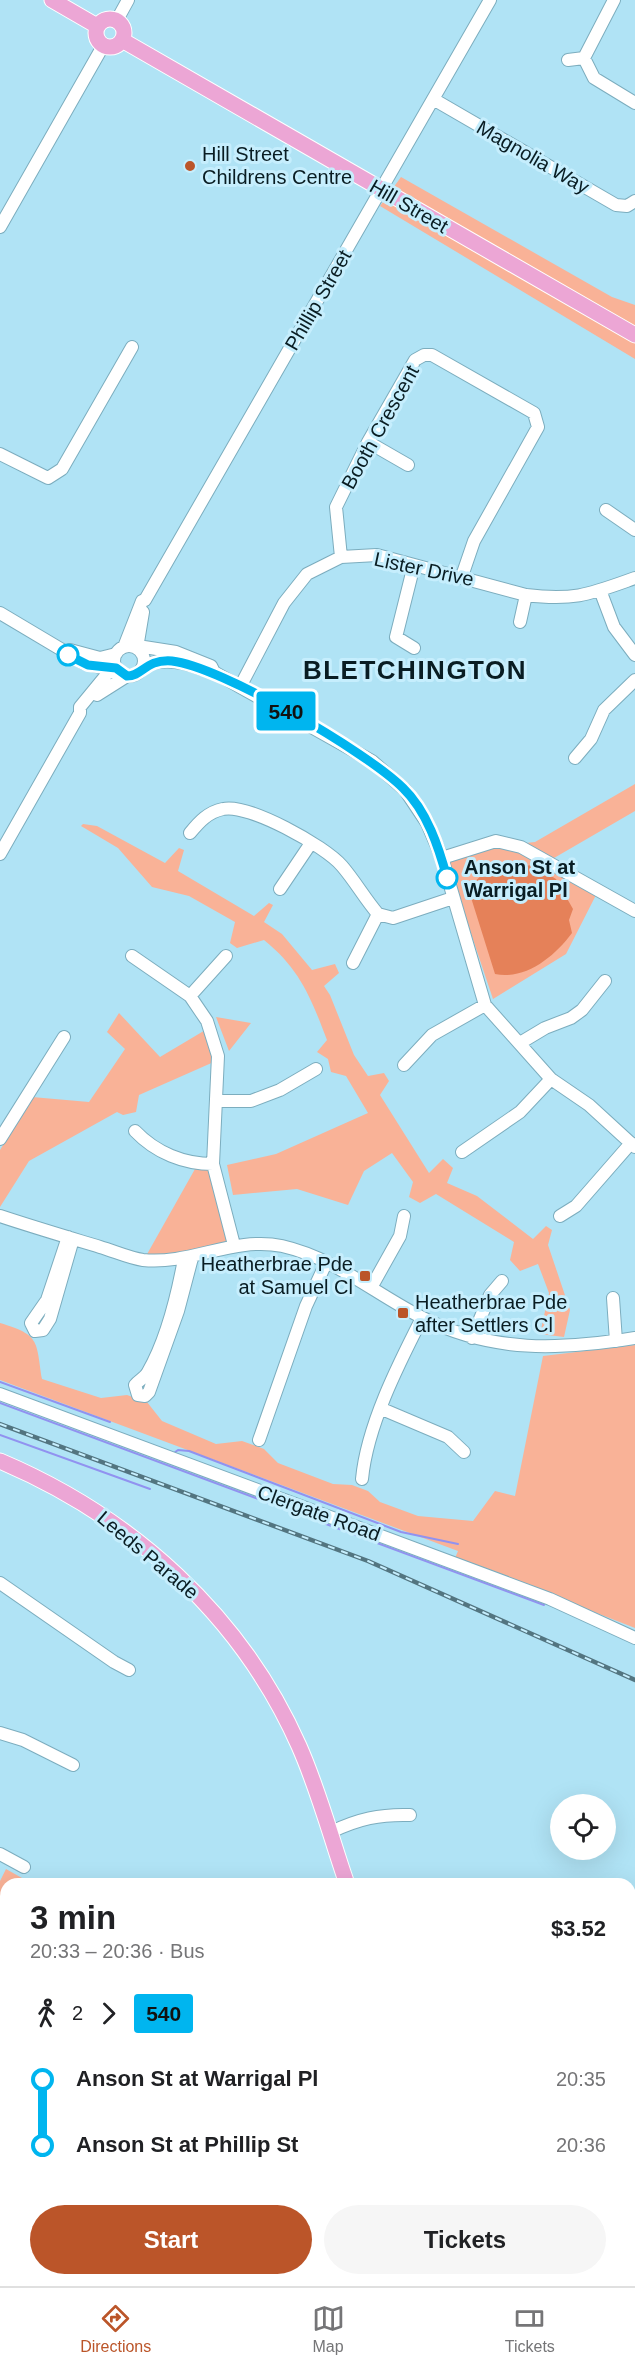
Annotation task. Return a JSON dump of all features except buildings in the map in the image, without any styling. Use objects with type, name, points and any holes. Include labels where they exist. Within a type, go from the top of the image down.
[{"type":"main road","points":[[52,0],[97,26]]},
{"type":"main road","points":[[104,20],[117,20],[123,27],[122,40],[111,47],[103,46],[96,39],[97,26],[104,20]]},
{"type":"main road","name":"Hill Street","points":[[122,40],[635,335]]},
{"type":"main road","name":"Leeds Parade","points":[[0,1461],[62,1490],[111,1521],[169,1566],[214,1613],[259,1672],[289,1724],[311,1776],[345,1878]]},
{"type":"street","points":[[117,20],[128,0]]},
{"type":"street","name":"Phillip Street","points":[[138,649],[139,625],[145,600],[490,0]]},
{"type":"street","points":[[584,58],[614,0]]},
{"type":"street","points":[[0,227],[103,46]]},
{"type":"street","points":[[568,60],[584,58]]},
{"type":"street","points":[[584,58],[594,78],[635,103]]},
{"type":"street","name":"Magnolia Way","points":[[433,99],[616,204],[627,206],[635,201]]},
{"type":"street","points":[[0,454],[48,478],[62,469],[132,347]]},
{"type":"street","name":"Booth Crescent","points":[[341,557],[336,507],[368,442],[415,360],[424,354],[432,355],[534,414],[538,427],[474,541],[462,576]]},
{"type":"street","points":[[368,442],[408,465]]},
{"type":"street","points":[[606,510],[635,530]]},
{"type":"street","name":"Lister Drive","points":[[240,687],[285,603],[307,574],[341,557],[377,555],[526,594],[566,599],[635,578]]},
{"type":"street","points":[[414,565],[396,637],[414,648]]},
{"type":"street","points":[[600,590],[614,627],[635,655]]},
{"type":"street","points":[[520,622],[526,594]]},
{"type":"street","name":"Phillip Street","points":[[120,651],[136,612],[145,600]]},
{"type":"street","points":[[0,613],[66,650],[100,658],[120,651],[144,647],[158,648],[187,654],[211,666],[214,672]]},
{"type":"street","points":[[139,625],[158,648]]},
{"type":"street","points":[[138,649],[144,658],[143,666]]},
{"type":"street","points":[[66,650],[68,655],[88,665],[135,675],[143,666],[155,662],[174,661],[214,672],[352,750],[405,790],[427,823],[442,858],[485,1005],[551,1079],[590,1105],[633,1145],[576,1206],[560,1216]]},
{"type":"street","points":[[0,854],[80,713],[120,671],[120,651]]},
{"type":"street","points":[[88,665],[94,677],[93,690]]},
{"type":"street","points":[[80,713],[80,707],[108,673],[120,671]]},
{"type":"street","points":[[575,758],[591,739],[604,710],[635,680]]},
{"type":"street","points":[[190,833],[203,817],[224,808],[245,810],[281,825],[341,864],[378,914],[393,918],[453,898]]},
{"type":"street","points":[[442,858],[496,841],[521,847],[635,910]]},
{"type":"street","points":[[280,889],[311,843]]},
{"type":"street","points":[[353,963],[378,914]]},
{"type":"street","points":[[132,956],[190,996],[207,1021],[218,1056],[213,1164],[234,1245]]},
{"type":"street","points":[[190,996],[226,956]]},
{"type":"street","points":[[520,1043],[545,1028],[571,1018],[582,1010],[605,981]]},
{"type":"street","points":[[404,1065],[432,1035],[485,1005]]},
{"type":"street","points":[[0,1139],[64,1037]]},
{"type":"street","points":[[217,1101],[251,1101],[280,1090],[316,1070]]},
{"type":"street","points":[[462,1152],[520,1112],[551,1079]]},
{"type":"street","points":[[135,1131],[164,1153],[192,1164],[213,1164]]},
{"type":"street","points":[[0,1216],[142,1260],[188,1259],[234,1245],[271,1244],[309,1254],[372,1286],[422,1318],[472,1338],[553,1348],[635,1338]]},
{"type":"street","points":[[372,1286],[400,1236],[404,1216]]},
{"type":"street","points":[[71,1238],[50,1319],[43,1330],[35,1331],[31,1323],[47,1300],[71,1238]]},
{"type":"street","points":[[188,1259],[178,1311],[149,1392],[145,1396],[138,1395],[135,1385],[147,1374],[158,1350],[188,1259]]},
{"type":"street","points":[[259,1440],[306,1306],[326,1263]]},
{"type":"street","points":[[472,1338],[489,1295],[502,1281]]},
{"type":"street","points":[[614,1298],[616,1341]]},
{"type":"street","points":[[362,1479],[364,1454],[422,1318]]},
{"type":"street","name":"Clergate Road","points":[[0,1394],[550,1599],[635,1638]]},
{"type":"street","points":[[382,1409],[448,1437],[464,1452]]},
{"type":"street","points":[[1,1585],[129,1670]]},
{"type":"street","points":[[0,1733],[23,1740],[73,1765]]},
{"type":"street","points":[[331,1832],[365,1818],[383,1814],[410,1815]]},
{"type":"street","points":[[0,1854],[24,1867]]},
{"type":"shaded area","points":[[401,177],[612,297],[635,305],[635,359],[380,206]]},
{"type":"shaded area","points":[[635,784],[635,811],[542,865],[596,895],[566,954],[493,999],[447,862],[499,846],[535,842]]},
{"type":"shaded area","points":[[83,824],[97,826],[165,863],[179,848],[184,850],[178,871],[254,916],[269,903],[273,905],[264,922],[282,934],[312,970],[335,964],[339,973],[324,986],[330,995],[354,1055],[368,1076],[384,1073],[389,1081],[380,1095],[429,1173],[443,1159],[453,1168],[447,1183],[477,1196],[533,1239],[546,1226],[552,1230],[548,1245],[570,1310],[564,1337],[540,1334],[549,1293],[538,1264],[520,1271],[510,1260],[514,1242],[436,1194],[420,1203],[409,1197],[413,1182],[392,1153],[364,1171],[348,1205],[297,1189],[233,1195],[227,1165],[276,1154],[368,1113],[346,1076],[331,1072],[328,1059],[317,1052],[327,1040],[310,998],[287,962],[264,940],[237,948],[230,943],[235,922],[189,896],[152,887],[118,848],[81,826]]},
{"type":"shaded area","points":[[533,865],[556,879],[573,909],[569,920],[572,933],[557,950],[538,965],[518,974],[495,974],[468,888],[487,870]]},
{"type":"shaded area","points":[[119,1013],[160,1057],[207,1029],[216,1061],[139,1095],[136,1112],[123,1115],[117,1112],[29,1161],[0,1207],[0,1150],[32,1097],[89,1102],[125,1049],[107,1032]]},
{"type":"shaded area","points":[[216,1017],[251,1023],[229,1051]]},
{"type":"shaded area","points":[[195,1169],[211,1169],[228,1242],[187,1254],[146,1256]]},
{"type":"shaded area","points":[[0,1323],[23,1331],[34,1341],[39,1355],[42,1379],[101,1398],[127,1395],[147,1402],[162,1421],[216,1444],[242,1441],[264,1449],[278,1463],[333,1484],[352,1485],[368,1491],[380,1502],[418,1516],[473,1521],[495,1491],[515,1496],[543,1356],[635,1345],[635,1628],[455,1558],[458,1551],[0,1380]]},
{"type":"shaded area","points":[[6,1869],[22,1878],[2,1878]]},
{"type":"waterway","points":[[0,1382],[110,1422]]},
{"type":"waterway","points":[[0,1403],[544,1605]]},
{"type":"waterway","points":[[0,1435],[150,1489]]},
{"type":"waterway","points":[[174,1453],[178,1450],[189,1451],[401,1532],[458,1544]]},
{"type":"railway","points":[[0,1424],[368,1561],[635,1680]]},
{"type":"bus line","name":"540","points":[[68,655],[88,665],[116,668],[121,674],[127,676],[135,675],[143,666],[155,662],[184,663],[214,672],[313,726],[372,761],[405,790],[427,823],[442,858],[447,878]]},
{"type":"place","name":"Hill Street Childrens Centre","points":[[190,166]]},
{"type":"place","name":"Anson St at Warrigal Pl","points":[[447,878]]},
{"type":"place","name":"Heatherbrae Pde at Samuel Cl","points":[[365,1276]]},
{"type":"place","name":"Heatherbrae Pde after Settlers Cl","points":[[403,1313]]},
{"type":"district","name":"BLETCHINGTON","points":[[415,670]]}]
